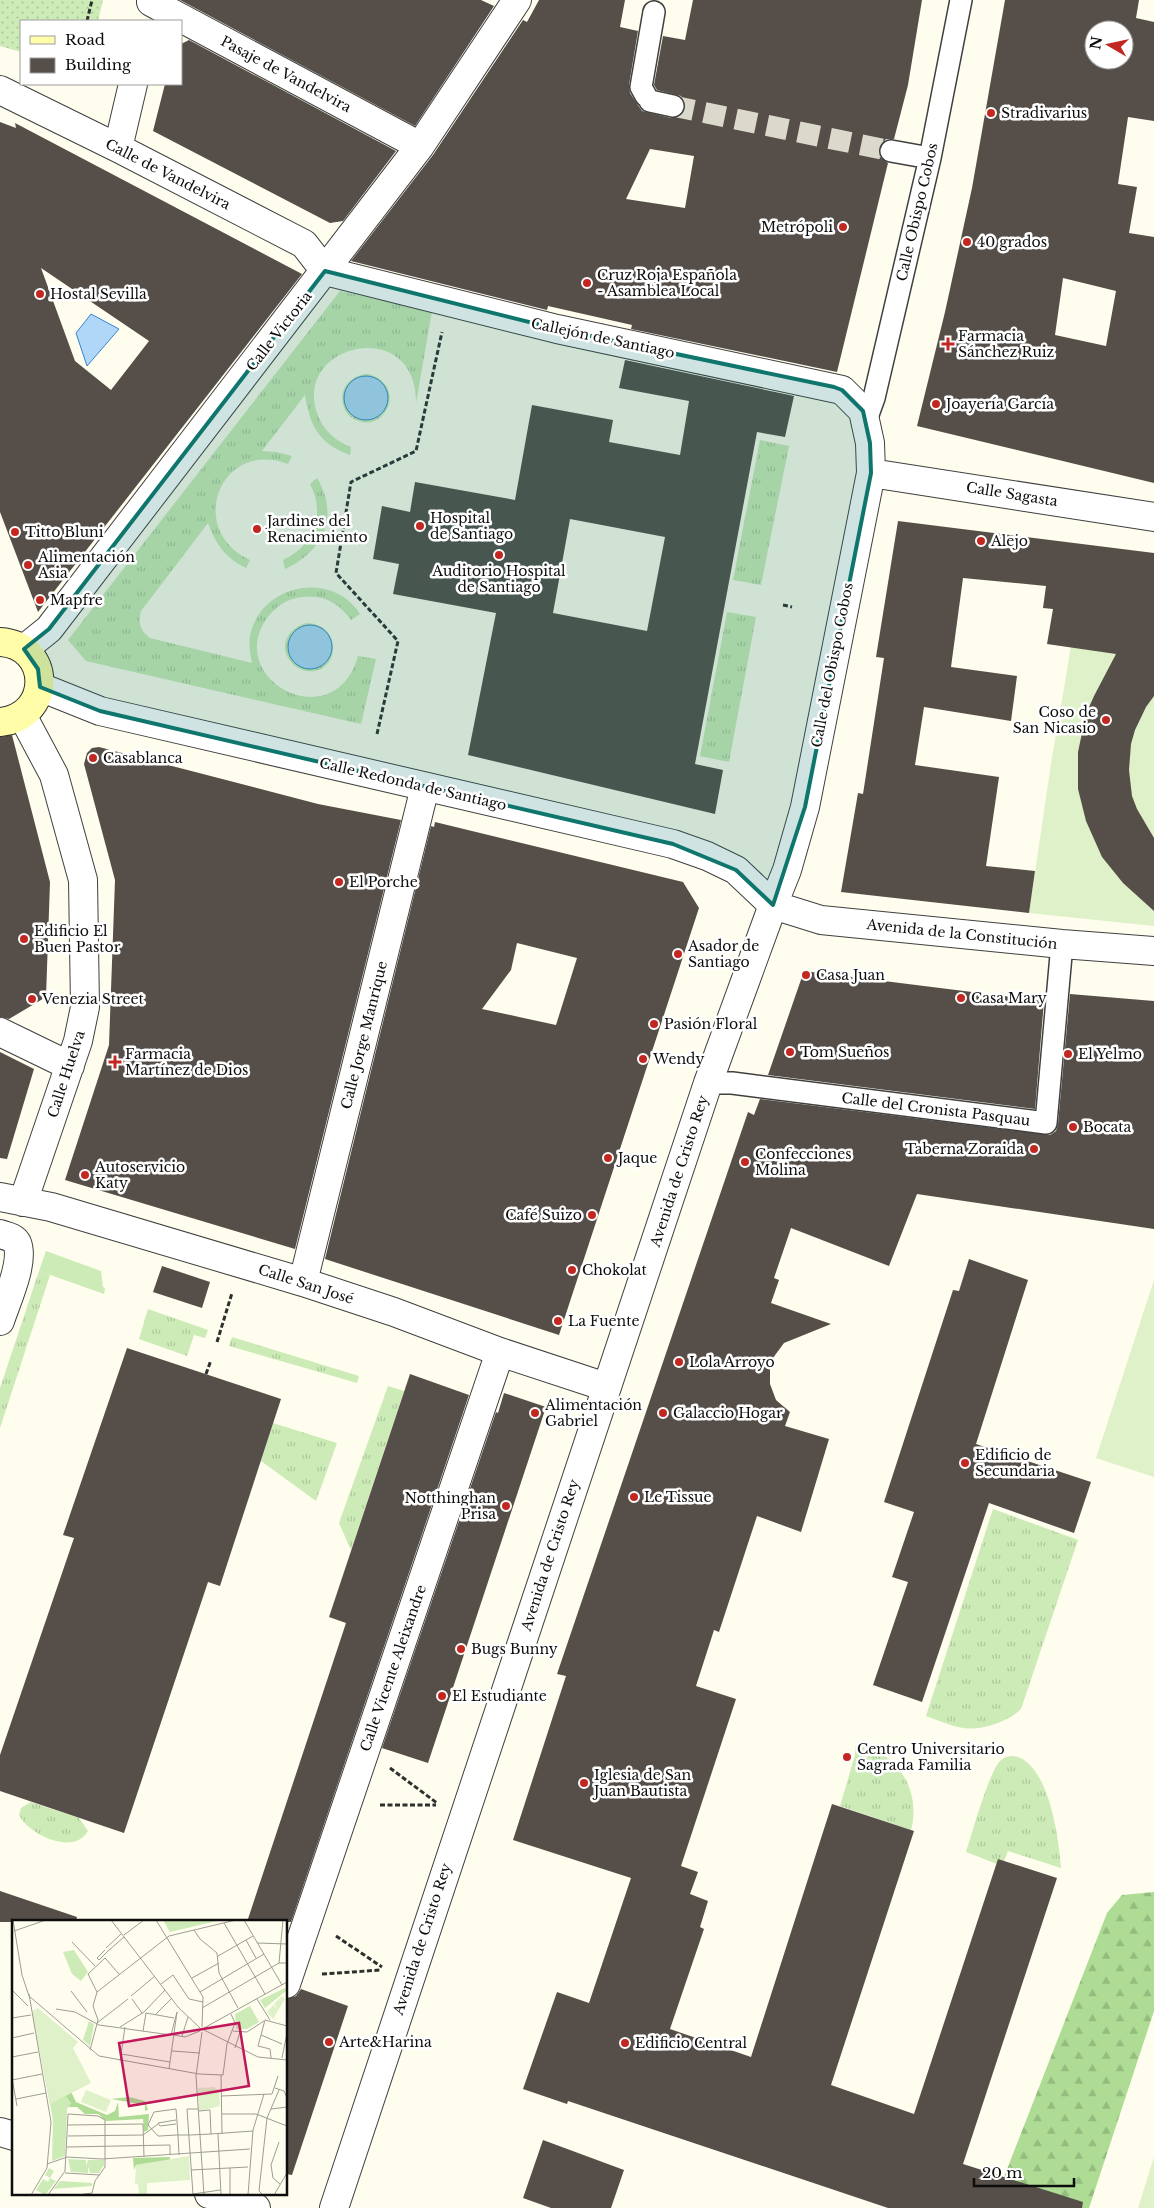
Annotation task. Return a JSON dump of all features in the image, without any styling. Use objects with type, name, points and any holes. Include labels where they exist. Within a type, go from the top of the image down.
[{"type":"main road","points":[[11,718],[32,706],[40,687],[36,664],[12,646]]},
{"type":"street","name":"Calle Victoria","points":[[12,646],[49,629],[420,146],[517,0]]},
{"type":"street","name":"Calle Obispo Cobos","points":[[865,423],[874,398],[930,158],[961,0]]},
{"type":"street","name":"Pasaje de Vandelvira","points":[[150,8],[173,20]]},
{"type":"street","points":[[654,12],[641,87],[648,98],[673,106]]},
{"type":"street","name":"Pasaje de Vandelvira","points":[[182,24],[420,146]]},
{"type":"street","points":[[118,148],[133,85]]},
{"type":"street","name":"Calle de Vandelvira","points":[[0,90],[118,148],[304,244],[325,272]]},
{"type":"street","points":[[891,151],[930,158]]},
{"type":"street","name":"Callejón de Santiago","points":[[325,272],[557,329],[834,387],[842,390],[854,401],[863,412],[865,423]]},
{"type":"street","name":"Calle del Obispo Cobos","points":[[773,905],[787,870],[805,807],[871,473],[870,443],[865,423]]},
{"type":"street","name":"Calle Sagasta","points":[[871,473],[1154,517]]},
{"type":"street","name":"Calle Redonda de Santiago","points":[[40,687],[100,711],[689,850],[736,870],[773,905]]},
{"type":"street","name":"Calle Huelva","points":[[11,718],[54,775],[83,880],[85,1008],[70,1066],[12,1199]]},
{"type":"street","name":"Calle Jorge Manrique","points":[[304,1282],[425,787]]},
{"type":"street","name":"Avenida de la Constitución","points":[[773,905],[821,920],[1062,944],[1154,951]]},
{"type":"street","name":"Avenida de Cristo Rey","points":[[334,2208],[708,1083],[773,905]]},
{"type":"street","name":"Calle del Cronista Pasquau","points":[[708,1083],[732,1084],[1046,1123],[1062,944]]},
{"type":"street","points":[[0,1032],[70,1066]]},
{"type":"street","name":"Calle San José","points":[[12,1199],[51,1207],[304,1282],[394,1312],[500,1352],[606,1387]]},
{"type":"street","points":[[0,1321],[20,1258],[9,1242]]},
{"type":"street","name":"Calle Vicente Aleixandre","points":[[288,1980],[500,1352]]},
{"type":"street","points":[[216,2196],[256,2208]]},
{"type":"path","points":[[87,20],[92,0]]},
{"type":"path","points":[[378,734],[398,641],[336,573],[351,482],[416,451],[449,302]]},
{"type":"path","points":[[783,605],[792,607]]},
{"type":"path","points":[[217,1342],[241,1263]]},
{"type":"path","points":[[206,1374],[211,1360]]},
{"type":"path","points":[[347,1805],[440,1804],[366,1750]]},
{"type":"path","points":[[288,1980],[386,1970],[309,1918]]},
{"type":"highlighted area","points":[[325,271],[557,329],[834,387],[842,390],[863,411],[870,443],[871,473],[805,807],[773,905],[736,870],[673,844],[100,711],[40,687],[38,669],[24,649],[49,629]]},
{"type":"green space","points":[[0,0],[103,0],[98,20],[20,20],[20,52],[0,46]]},
{"type":"green space","points":[[340,291],[432,311],[416,403],[411,375],[398,358],[379,349],[358,349],[338,356],[322,370],[314,389],[317,413],[323,425],[340,442],[351,447],[350,455],[339,451],[323,439],[313,425],[305,395],[262,451],[292,456],[288,464],[265,459],[245,464],[230,475],[220,491],[216,509],[219,528],[230,546],[250,560],[246,568],[232,560],[222,550],[208,523],[141,611],[140,623],[144,632],[150,638],[252,663],[249,644],[251,632],[258,615],[270,602],[284,593],[300,588],[317,588],[333,592],[348,600],[360,614],[351,620],[336,604],[324,598],[310,596],[287,601],[274,610],[267,618],[257,641],[259,662],[270,679],[287,691],[307,697],[328,694],[346,681],[358,656],[376,659],[361,724],[86,661],[68,640]]},
{"type":"green space","points":[[369,374],[381,380],[388,388],[390,398],[388,407],[375,421],[365,422],[354,419],[345,411],[342,398],[345,387],[348,382],[363,375]],"holes":[[[362,376],[376,379],[382,413],[368,418],[354,415],[347,407],[347,395],[350,385]]]},
{"type":"green space","points":[[760,440],[789,446],[761,585],[733,580]]},
{"type":"green space","points":[[317,478],[324,492],[327,506],[327,519],[324,531],[318,543],[309,553],[285,569],[283,560],[303,546],[314,528],[317,518],[317,507],[315,495],[310,484]]},
{"type":"green space","name":"Coso de San Nicasio","points":[[1154,553],[1154,926],[1029,913],[1074,625]]},
{"type":"green space","points":[[727,612],[756,617],[729,762],[700,756]]},
{"type":"green space","points":[[306,623],[318,625],[327,631],[332,639],[331,658],[326,665],[318,670],[307,671],[299,668],[288,658],[285,646],[286,641],[291,632]],"holes":[[[288,647],[331,647],[330,655],[300,666],[290,656]]]},
{"type":"green space","points":[[46,1251],[101,1271],[103,1287],[105,1288],[104,1294],[39,1271]]},
{"type":"green space","points":[[39,1271],[50,1275],[0,1428],[0,1388]]},
{"type":"green space","points":[[1154,1280],[1154,1477],[1096,1458]]},
{"type":"green space","points":[[148,1309],[208,1330],[205,1338],[194,1335],[187,1356],[139,1339]]},
{"type":"green space","points":[[232,1337],[359,1376],[357,1383],[229,1346]]},
{"type":"green space","points":[[388,1386],[404,1391],[351,1550],[339,1523]]},
{"type":"green space","points":[[273,1423],[337,1443],[316,1501],[261,1461]]},
{"type":"green space","points":[[993,1509],[1078,1540],[1021,1709],[998,1723],[970,1729],[926,1716]]},
{"type":"green space","points":[[855,1746],[883,1754],[894,1763],[902,1774],[909,1787],[913,1801],[911,1830],[840,1806],[855,1755]]},
{"type":"green space","points":[[1014,1756],[1026,1761],[1036,1772],[1044,1787],[1058,1840],[1061,1868],[1008,1851],[1004,1861],[997,1864],[966,1852],[986,1790],[996,1767],[1003,1759]]},
{"type":"green space","points":[[31,1802],[79,1818],[88,1831],[81,1838],[73,1842],[52,1840],[42,1835],[32,1829],[19,1815],[21,1808]]},
{"type":"green space","points":[[1154,1892],[1154,2011],[1089,2208],[1033,2208],[1004,2177],[1107,1913],[1122,1895]]},
{"type":"green space","points":[[1154,2157],[1154,2208],[1138,2208]]},
{"type":"water","points":[[91,314],[119,329],[87,366],[76,333]]},
{"type":"water","points":[[366,376],[378,380],[384,386],[388,398],[384,410],[378,416],[366,420],[354,416],[348,410],[344,398],[348,386],[354,380]]},
{"type":"water","points":[[310,625],[322,629],[328,635],[332,647],[328,659],[322,665],[310,669],[298,665],[292,659],[288,647],[292,635],[298,629]]},
{"type":"building","points":[[180,0],[481,0],[494,6],[415,126]]},
{"type":"building","points":[[539,0],[625,0],[620,27],[638,31],[629,85],[630,93],[642,111],[671,118],[682,115],[685,103],[681,96],[657,90],[654,85],[663,36],[685,40],[693,0],[922,0],[908,85],[894,139],[886,139],[879,148],[879,156],[888,163],[837,372],[631,329],[632,325],[548,306],[547,310],[351,261],[433,155],[523,20],[527,22]],"holes":[[[650,149],[694,156],[685,208],[626,199]]]},
{"type":"building","points":[[1005,0],[1139,0],[1136,18],[1154,22],[1154,121],[1128,117],[1118,184],[1137,187],[1129,233],[1154,237],[1154,483],[917,426],[945,312],[972,188]],"holes":[[[1063,278],[1116,291],[1106,346],[1055,335]]]},
{"type":"building","points":[[189,40],[396,151],[343,221],[330,223],[153,131],[165,85],[182,85],[182,44]]},
{"type":"building","points":[[0,122],[16,128],[15,123],[302,274],[38,612],[0,512]],"holes":[[[41,268],[149,341],[111,390],[75,361]]]},
{"type":"building","points":[[625,360],[794,396],[785,437],[757,432],[695,764],[723,770],[715,814],[468,755],[496,613],[393,594],[399,564],[373,559],[382,506],[410,512],[415,482],[515,500],[532,405],[613,420],[609,442],[680,455],[689,401],[619,388]],"holes":[[[570,519],[665,537],[647,631],[553,613]]]},
{"type":"building","points":[[898,521],[1154,553],[1154,696],[1146,707],[1135,730],[1131,744],[1129,770],[1132,796],[1137,809],[1154,838],[1154,911],[1123,883],[1102,857],[1086,821],[1078,789],[1078,752],[1086,714],[1116,654],[1047,644],[1053,609],[1043,608],[1046,586],[963,578],[951,667],[1017,676],[1011,721],[924,707],[915,765],[999,777],[986,866],[1035,871],[1029,913],[841,892],[858,793],[863,794],[884,658],[876,657]]},
{"type":"building","name":"Edificio El Buen Pastor","points":[[12,735],[50,882],[46,997],[9,1019],[0,1017],[0,737]]},
{"type":"building","points":[[99,747],[318,804],[401,820],[295,1249],[65,1180],[109,1045],[115,880],[84,764],[87,753],[92,748]]},
{"type":"building","points":[[435,822],[683,882],[699,908],[559,1335],[325,1259],[431,826],[434,827]],"holes":[[[517,943],[577,958],[556,1025],[482,1009],[511,970]]]},
{"type":"building","points":[[804,971],[1044,1001],[1035,1109],[768,1075]]},
{"type":"building","points":[[1070,994],[1154,1001],[1154,1229],[917,1194],[889,1266],[791,1228],[774,1278],[779,1280],[771,1303],[831,1324],[784,1343],[770,1362],[770,1384],[776,1400],[790,1412],[785,1426],[829,1439],[801,1532],[757,1516],[719,1632],[714,1630],[696,1686],[736,1699],[681,1866],[698,1872],[690,1894],[708,1901],[700,1927],[704,1929],[670,2029],[751,2057],[832,1804],[914,1831],[831,2085],[914,2114],[998,1859],[1057,1878],[963,2164],[1083,2202],[1082,2208],[888,2208],[568,2101],[567,2104],[523,2089],[557,1992],[589,2003],[631,1878],[513,1840],[566,1676],[557,1674],[748,1112],[754,1115],[760,1099],[1050,1135],[1056,1131],[1058,1124]]},
{"type":"building","points":[[0,1052],[34,1069],[7,1159],[0,1158]]},
{"type":"building","name":"Edificio de Secundaria","points":[[969,1259],[1028,1280],[976,1444],[1091,1482],[1074,1533],[989,1503],[922,1702],[873,1685],[908,1582],[892,1577],[914,1512],[884,1502],[953,1290],[959,1291]]},
{"type":"building","points":[[162,1266],[210,1282],[202,1308],[153,1292]]},
{"type":"building","points":[[127,1348],[281,1399],[220,1586],[208,1582],[124,1833],[0,1791],[0,1755],[74,1538],[63,1535]]},
{"type":"building","points":[[410,1374],[469,1395],[291,1922],[288,1922],[288,1920],[248,1920],[346,1623],[329,1617]]},
{"type":"building","points":[[504,1393],[546,1407],[428,1763],[382,1748]]},
{"type":"building","points":[[0,1891],[77,1917],[76,1920],[12,1920],[12,1922],[0,1922]]},
{"type":"building","points":[[301,1989],[348,2006],[292,2175],[288,2174],[288,1998],[296,1996]]},
{"type":"building","points":[[543,2140],[624,2170],[611,2208],[551,2208],[523,2198]]},
{"type":"tunnel","points":[[673,106],[891,151]]},
{"type":"place","name":"Stradivarius","points":[[991,113]]},
{"type":"place","name":"Metrópoli","points":[[843,227]]},
{"type":"place","name":"40 grados","points":[[967,242]]},
{"type":"place","name":"Cruz Roja Española - Asamblea Local","points":[[587,283]]},
{"type":"place","name":"Hostal Sevilla","points":[[40,294]]},
{"type":"place","name":"Farmacia Sánchez Ruiz","points":[[948,344]]},
{"type":"place","name":"Joayería García","points":[[936,404]]},
{"type":"place","name":"Hospital de Santiago","points":[[420,526]]},
{"type":"place","name":"Jardines del Renacimiento","points":[[257,529]]},
{"type":"place","name":"Titto Bluni","points":[[15,532]]},
{"type":"place","name":"Alejo","points":[[981,541]]},
{"type":"place","name":"Auditorio Hospital de Santiago","points":[[499,555]]},
{"type":"place","name":"Alimentación Asia","points":[[28,565]]},
{"type":"place","name":"Mapfre","points":[[40,600]]},
{"type":"place","name":"Coso de San Nicasio","points":[[1106,720]]},
{"type":"place","name":"Casablanca","points":[[93,758]]},
{"type":"place","name":"El Porche","points":[[339,882]]},
{"type":"place","name":"Edificio El Buen Pastor","points":[[24,939]]},
{"type":"place","name":"Asador de Santiago","points":[[678,954]]},
{"type":"place","name":"Casa Juan","points":[[806,975]]},
{"type":"place","name":"Casa Mary","points":[[961,998]]},
{"type":"place","name":"Venezia Street","points":[[32,999]]},
{"type":"place","name":"Pasión Floral","points":[[654,1024]]},
{"type":"place","name":"Tom Sueños","points":[[790,1052]]},
{"type":"place","name":"El Yelmo","points":[[1068,1054]]},
{"type":"place","name":"Wendy","points":[[643,1059]]},
{"type":"place","name":"Farmacia Martínez de Dios","points":[[115,1062]]},
{"type":"place","name":"Bocata","points":[[1073,1127]]},
{"type":"place","name":"Taberna Zoraida","points":[[1034,1149]]},
{"type":"place","name":"Jaque","points":[[608,1158]]},
{"type":"place","name":"Confecciones Molina","points":[[745,1162]]},
{"type":"place","name":"Autoservicio Katy","points":[[85,1175]]},
{"type":"place","name":"Café Suizo","points":[[592,1215]]},
{"type":"place","name":"Chokolat","points":[[572,1270]]},
{"type":"place","name":"La Fuente","points":[[558,1321]]},
{"type":"place","name":"Lola Arroyo","points":[[679,1362]]},
{"type":"place","name":"Alimentación Gabriel","points":[[535,1413]]},
{"type":"place","name":"Galaccio Hogar","points":[[663,1413]]},
{"type":"place","name":"Edificio de Secundaria","points":[[965,1463]]},
{"type":"place","name":"Le Tissue","points":[[634,1497]]},
{"type":"place","name":"Notthinghan Prisa","points":[[506,1506]]},
{"type":"place","name":"Bugs Bunny","points":[[461,1649]]},
{"type":"place","name":"El Estudiante","points":[[442,1696]]},
{"type":"place","name":"Centro Universitario Sagrada Familia","points":[[847,1757]]},
{"type":"place","name":"Iglesia de San Juan Bautista","points":[[584,1783]]},
{"type":"place","name":"Arte&Harina","points":[[329,2042]]},
{"type":"place","name":"Edificio Central","points":[[625,2043]]}]
